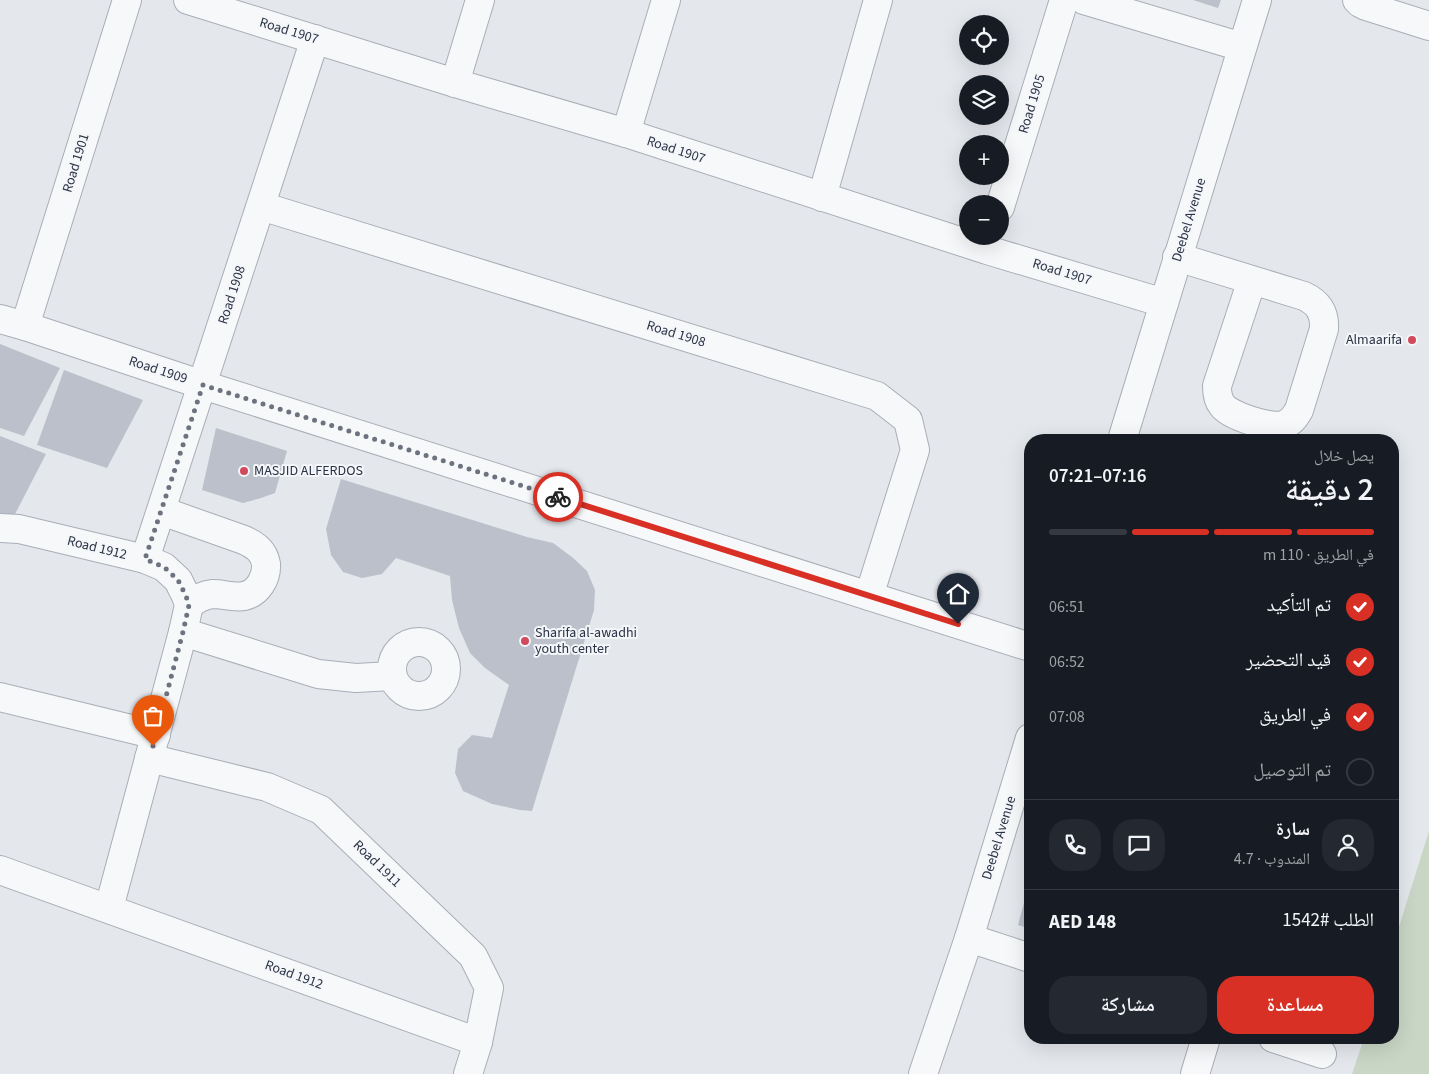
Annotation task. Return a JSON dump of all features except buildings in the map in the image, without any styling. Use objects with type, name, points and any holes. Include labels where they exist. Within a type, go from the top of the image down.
[{"type":"street","name":"Road 1901","points":[[12,322],[127,0]]},
{"type":"street","name":"Road 1907","points":[[188,0],[455,83],[626,133],[822,197],[959,235]]},
{"type":"street","points":[[455,83],[480,0]]},
{"type":"street","points":[[626,133],[666,0]]},
{"type":"street","points":[[822,197],[878,0]]},
{"type":"street","name":"Road 1905","points":[[1004,195],[1064,0]]},
{"type":"street","points":[[1084,0],[1242,47]]},
{"type":"street","name":"Deebel Avenue","points":[[1124,434],[1257,0]]},
{"type":"street","points":[[1357,0],[1366,6],[1429,26]]},
{"type":"street","name":"Road 1908","points":[[145,559],[315,39]]},
{"type":"street","name":"Road 1908","points":[[261,206],[877,396],[908,420],[916,450],[869,596]]},
{"type":"street","name":"Road 1907","points":[[995,245],[1164,303]]},
{"type":"street","points":[[1178,258],[1252,280],[1304,296],[1318,305],[1325,320],[1324,329],[1299,410],[1289,423],[1282,426],[1273,427],[1229,412],[1222,405],[1218,396],[1217,386],[1252,280]]},
{"type":"street","name":"Road 1909","points":[[12,322],[203,385],[1024,645]]},
{"type":"street","points":[[110,908],[189,605],[196,599],[213,594],[244,596],[254,592],[266,574],[266,563],[262,552],[254,544],[162,511]]},
{"type":"street","name":"Road 1912","points":[[0,528],[19,528],[145,559],[164,567],[178,580],[189,605]]},
{"type":"street","points":[[183,632],[318,674],[356,678],[392,676]]},
{"type":"street","name":"Road 1911","points":[[0,697],[267,786],[321,810],[473,956],[489,988],[478,1042],[468,1074]]},
{"type":"street","name":"Deebel Avenue","points":[[923,1074],[969,938],[1024,758]]},
{"type":"street","name":"Road 1912","points":[[0,870],[478,1042]]},
{"type":"street","points":[[969,938],[1024,956]]},
{"type":"street","points":[[1195,1074],[1204,1044]]},
{"type":"street","points":[[1291,1044],[1322,1054]]},
{"type":"green space","points":[[1429,831],[1429,1074],[1352,1074],[1362,1044],[1399,1044],[1399,927]]},
{"type":"way so far","points":[[153,746],[189,605],[178,580],[164,567],[145,559],[203,385],[558,497]]},
{"type":"place","name":"Almaarifa","points":[[1412,340]]},
{"type":"place","name":"MASJID ALFERDOS","points":[[244,471]]},
{"type":"place","name":"Sharifa al-awadhi youth center","points":[[525,641]]},
{"type":"route","points":[[558,497],[958,624]]}]
